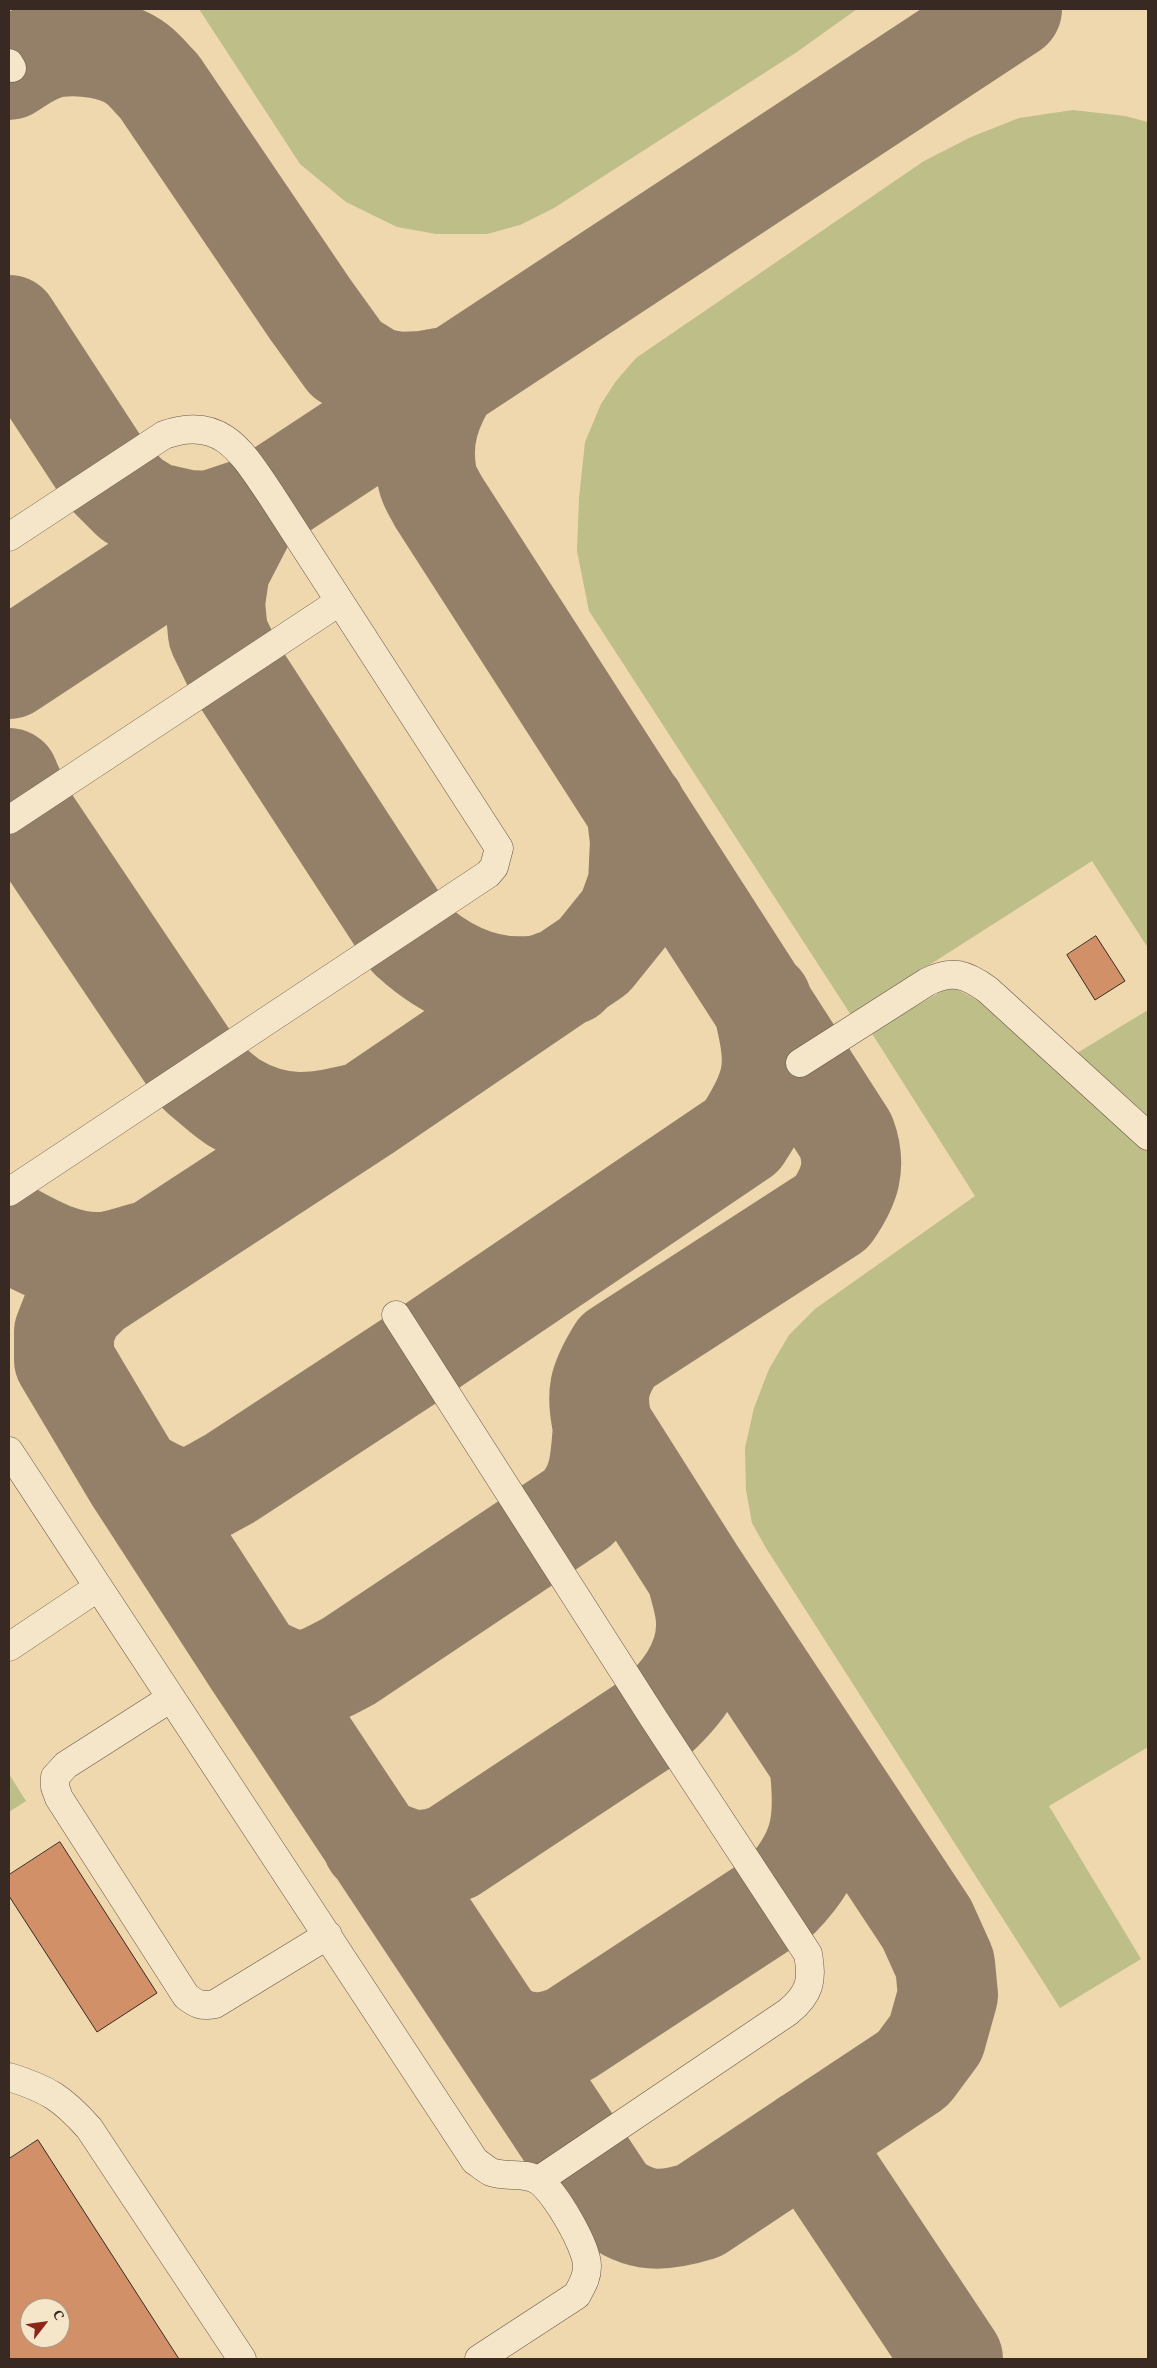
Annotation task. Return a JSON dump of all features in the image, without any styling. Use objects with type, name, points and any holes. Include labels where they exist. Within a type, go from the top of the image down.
[{"type":"lane","points":[[9,538],[164,435],[182,429],[198,430],[217,434],[230,441],[243,454],[499,848],[494,867],[480,879],[9,1192]]},
{"type":"lane","points":[[9,820],[338,602]]},
{"type":"lane","points":[[800,1063],[941,974],[957,974],[975,980],[988,990],[1148,1136]]},
{"type":"lane","points":[[396,1315],[654,1719],[808,1954],[812,1970],[808,1989],[800,2002],[788,2012],[539,2180]]},
{"type":"lane","points":[[9,1451],[97,1588],[328,1935],[475,2161],[491,2172],[528,2176],[539,2180],[551,2192],[584,2247],[588,2264],[586,2279],[577,2295],[479,2359]]},
{"type":"lane","points":[[9,1647],[97,1588]]},
{"type":"lane","points":[[171,1698],[66,1765],[55,1778],[55,1787],[59,1798],[186,1996],[196,2004],[206,2006],[215,2004],[328,1935]]},
{"type":"lane","points":[[9,2077],[48,2090],[69,2106],[89,2128],[242,2359]]},
{"type":"green space","points":[[199,9],[857,9],[797,52],[554,208],[520,225],[487,234],[436,234],[397,227],[346,202],[300,164]]},
{"type":"green space","points":[[1073,110],[1125,116],[1148,122],[1148,948],[1092,861],[851,1015],[589,611],[577,551],[579,498],[585,442],[601,404],[616,381],[636,358],[924,161],[971,137],[1019,118]]},
{"type":"green space","points":[[951,986],[1009,1018],[1148,1140],[1148,1747],[1049,1806],[1141,1959],[1060,2008],[766,1548],[752,1523],[746,1490],[745,1448],[754,1408],[769,1369],[789,1335],[815,1309],[975,1196],[871,1032]]},
{"type":"green space","points":[[1148,1010],[1148,1116],[1077,1053]]},
{"type":"green space","points":[[9,1774],[26,1801],[9,1812]]},
{"type":"building","points":[[1096,936],[1125,981],[1095,1000],[1067,955]]},
{"type":"building","points":[[60,1842],[157,1993],[97,2032],[9,1896],[9,1875]]},
{"type":"building","points":[[38,2140],[179,2359],[9,2359],[9,2159]]},
{"type":"taxiway","points":[[9,669],[1012,9]]},
{"type":"taxiway","points":[[9,70],[38,53],[52,48],[68,46],[110,51],[137,64],[159,86],[346,359],[375,377],[397,382],[423,381],[451,376]]},
{"type":"taxiway","points":[[9,325],[106,474],[131,499],[152,512],[187,520],[210,521],[252,507]]},
{"type":"taxiway","points":[[451,376],[433,411],[426,436],[425,462],[431,488],[438,501],[846,1136],[851,1157],[850,1176],[832,1212],[617,1351],[606,1370],[600,1387],[599,1405],[603,1427],[696,1574],[927,1924],[945,1964],[948,1995],[936,2038],[913,2069],[699,2211],[663,2219],[642,2217],[631,2213],[609,2199],[254,1663],[133,1476],[64,1360],[64,1332],[73,1309],[92,1290],[366,1111],[594,956],[627,915],[638,884],[640,841],[636,808]]},
{"type":"taxiway","points":[[252,507],[220,569],[215,603],[218,634],[236,671],[410,939],[424,951],[453,970],[486,982],[503,985],[539,985],[569,975]]},
{"type":"taxiway","points":[[9,778],[23,811],[200,1075],[233,1102],[250,1111],[282,1121],[315,1121],[366,1111]]},
{"type":"taxiway","points":[[133,1476],[164,1493],[181,1497],[198,1495],[229,1479],[420,1354],[742,1136],[762,1101],[771,1072],[770,1041],[762,1002]]},
{"type":"taxiway","points":[[9,1231],[57,1255],[84,1261],[111,1261],[152,1250]]},
{"type":"taxiway","points":[[254,1663],[281,1676],[302,1680],[335,1669],[578,1508],[586,1499],[595,1480],[600,1461],[603,1427]]},
{"type":"taxiway","points":[[372,1843],[392,1854],[411,1859],[431,1859],[453,1852],[654,1719],[683,1689],[702,1652],[706,1617],[696,1574]]},
{"type":"taxiway","points":[[495,2027],[513,2037],[531,2042],[549,2041],[569,2035],[780,1897],[805,1865],[813,1850],[818,1834],[822,1801],[819,1761]]},
{"type":"taxiway","points":[[807,2139],[953,2359]]}]
